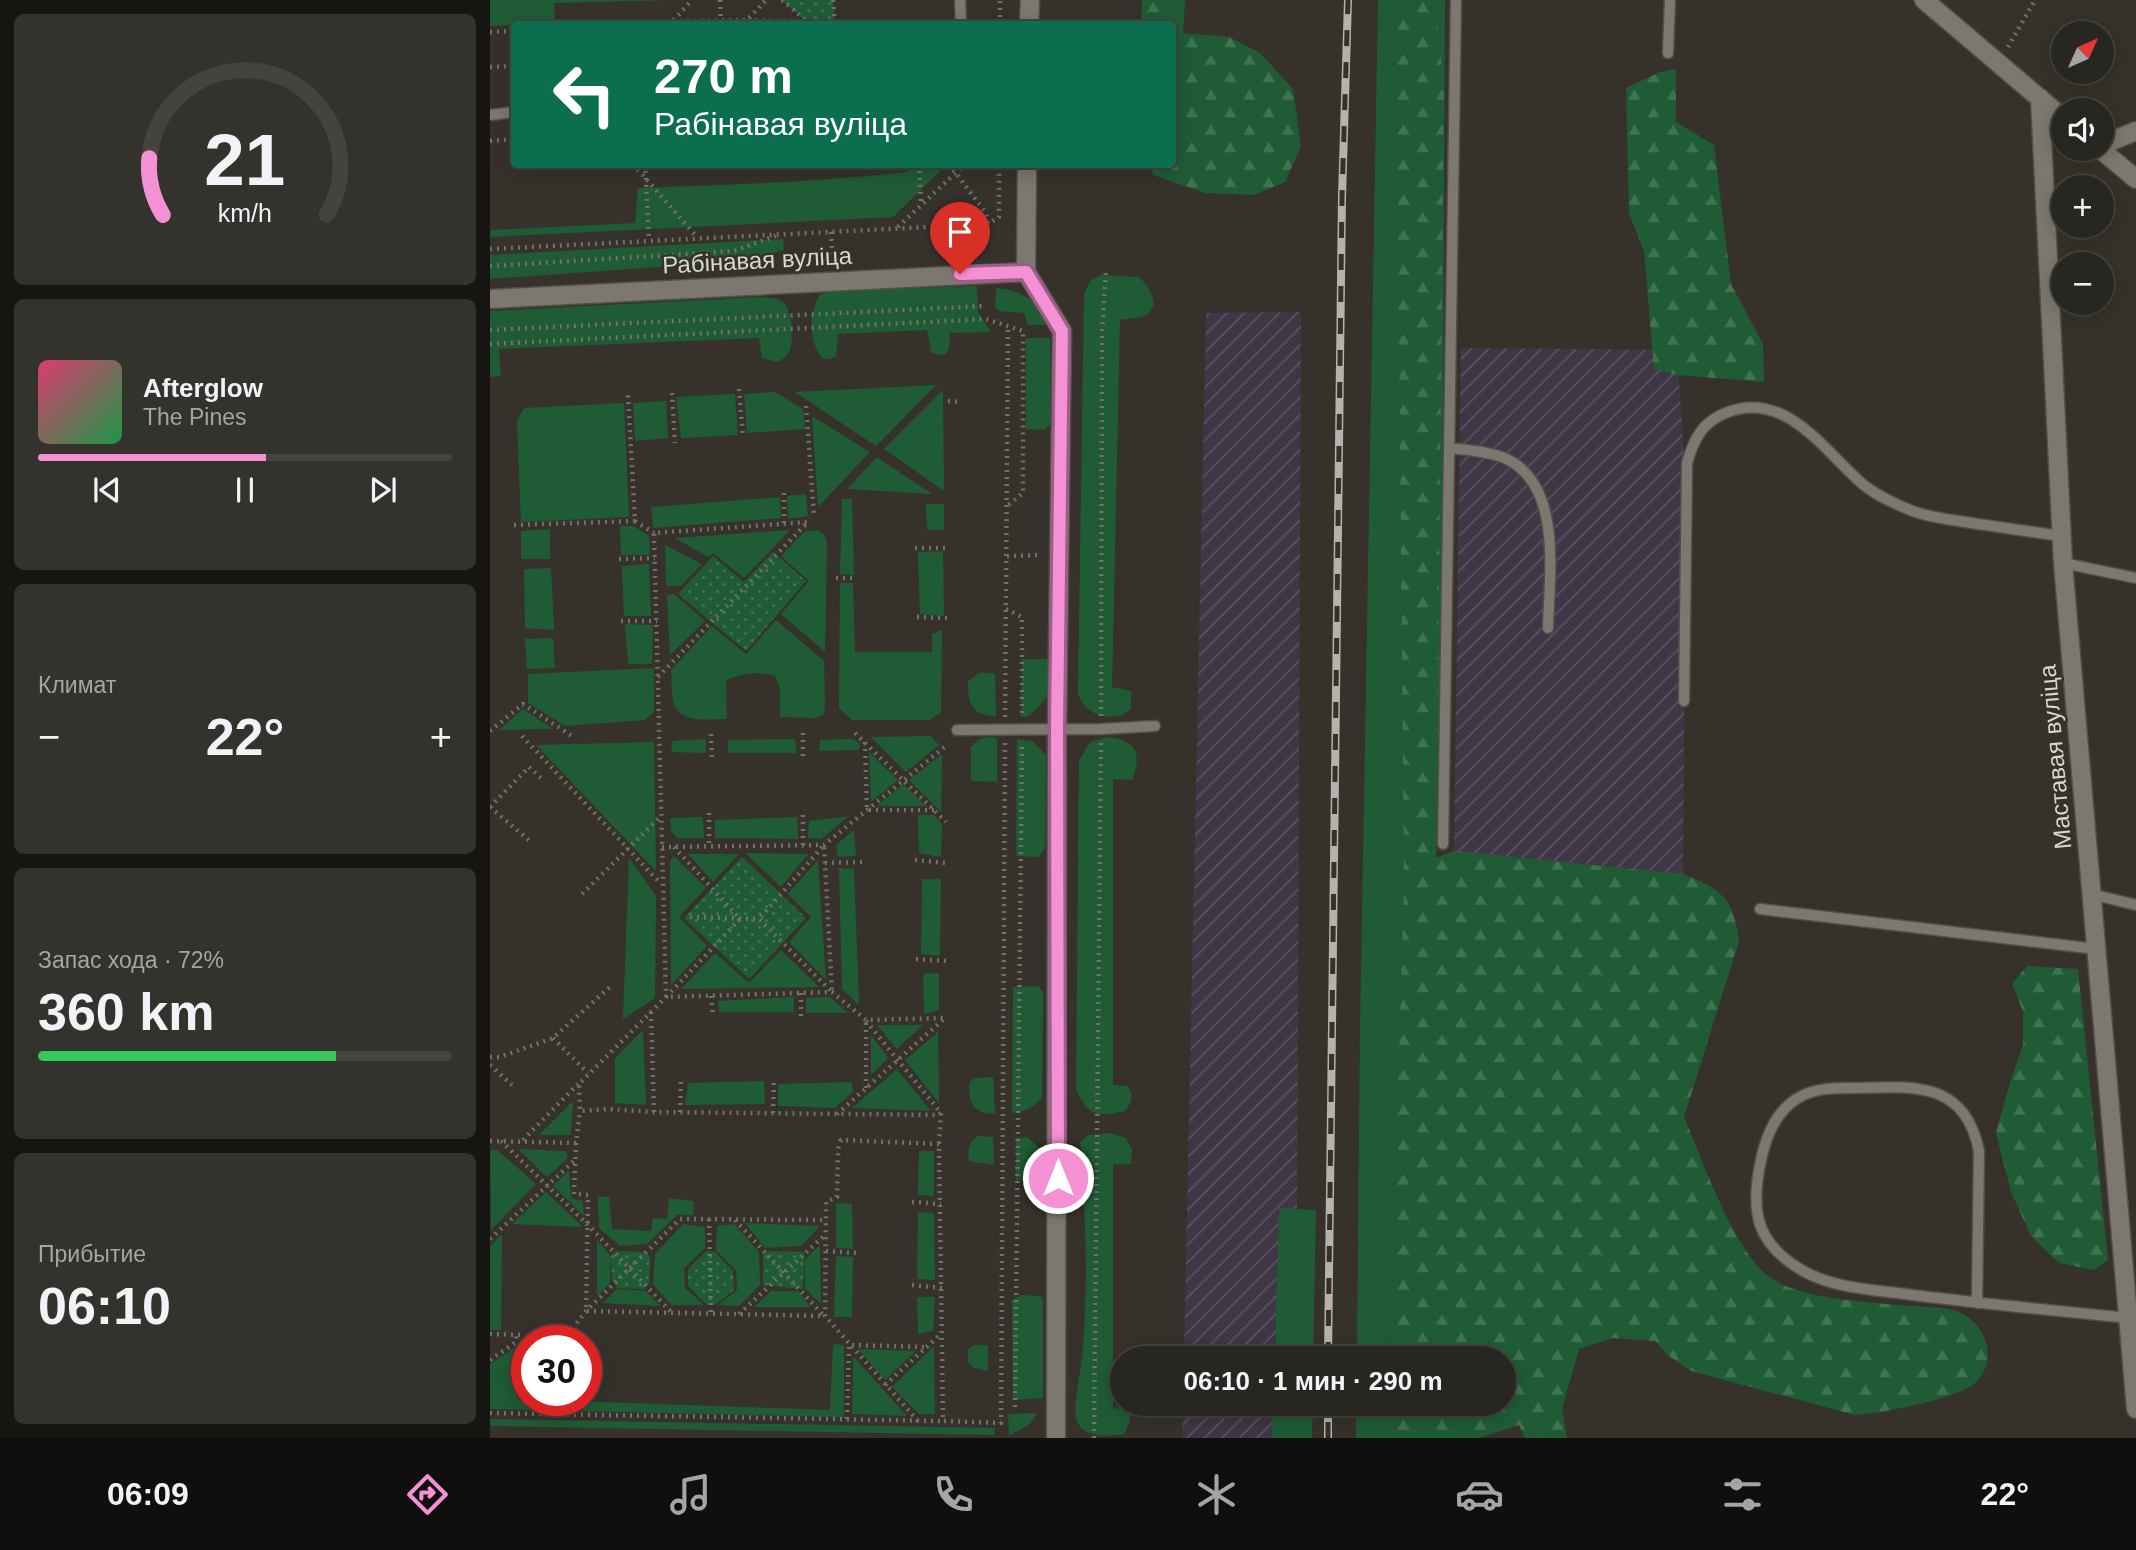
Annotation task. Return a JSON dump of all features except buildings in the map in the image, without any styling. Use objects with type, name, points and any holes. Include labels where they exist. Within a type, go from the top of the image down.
[{"type":"street","points":[[1030,0],[1030,21]]},
{"type":"street","points":[[1924,0],[2051,108]]},
{"type":"street","name":"Маставая вуліца","points":[[2040,98],[2061,537],[2136,1409]]},
{"type":"street","points":[[2114,141],[2136,131]]},
{"type":"street","points":[[2114,159],[2136,179]]},
{"type":"street","points":[[1027,168],[1026,272],[1062,331],[1057,728],[1056,1438]]},
{"type":"street","name":"Рабінавая вуліца","points":[[490,299],[1026,272]]},
{"type":"lane","points":[[960,0],[961,21]]},
{"type":"lane","points":[[1443,844],[1456,0]]},
{"type":"lane","points":[[1668,53],[1670,0]]},
{"type":"lane","points":[[490,115],[511,112]]},
{"type":"lane","points":[[1684,701],[1686,463],[1694,441],[1702,428],[1714,417],[1734,409],[1757,408],[1778,412],[1812,434],[1859,481],[1905,509],[1928,516],[2061,537]]},
{"type":"lane","points":[[1449,448],[1485,452],[1504,458],[1522,471],[1537,490],[1547,514],[1550,541],[1548,628]]},
{"type":"lane","points":[[2063,563],[2136,578]]},
{"type":"lane","points":[[957,730],[1155,726]]},
{"type":"lane","points":[[2091,894],[2136,905]]},
{"type":"lane","points":[[1760,909],[2096,949]]},
{"type":"lane","points":[[1977,1303],[1979,1151],[1976,1135],[1956,1105],[1942,1095],[1924,1088],[1905,1086],[1824,1089],[1810,1092],[1787,1107],[1770,1130],[1764,1145],[1754,1196],[1759,1221],[1771,1244],[1804,1272],[1834,1283],[1977,1303],[2129,1318]]},
{"type":"path","points":[[673,21],[692,0]]},
{"type":"path","points":[[720,0],[721,21]]},
{"type":"path","points":[[746,21],[766,0]]},
{"type":"path","points":[[782,0],[806,21]]},
{"type":"path","points":[[834,0],[835,21]]},
{"type":"path","points":[[1000,0],[1000,21]]},
{"type":"path","points":[[1999,63],[2035,0]]},
{"type":"path","points":[[490,32],[511,31]]},
{"type":"path","points":[[490,67],[511,66]]},
{"type":"path","points":[[490,141],[511,139]]},
{"type":"path","points":[[637,168],[698,237]]},
{"type":"path","points":[[645,168],[649,240]]},
{"type":"path","points":[[919,168],[921,206]]},
{"type":"path","points":[[952,168],[986,213],[988,224]]},
{"type":"path","points":[[955,168],[956,173]]},
{"type":"path","points":[[897,228],[961,168]]},
{"type":"path","points":[[490,249],[988,224],[999,217],[999,168]]},
{"type":"path","points":[[831,232],[834,281]]},
{"type":"path","points":[[490,266],[734,251],[785,233]]},
{"type":"path","points":[[1094,1438],[1102,346],[1106,269]]},
{"type":"path","points":[[490,330],[985,306]]},
{"type":"path","points":[[490,344],[986,319],[1023,331],[1023,493],[1007,506]]},
{"type":"path","points":[[490,1413],[965,1420],[1001,1423],[1008,326]]},
{"type":"path","points":[[739,389],[743,438]]},
{"type":"path","points":[[671,393],[675,443]]},
{"type":"path","points":[[628,396],[635,521]]},
{"type":"path","points":[[948,401],[961,402]]},
{"type":"path","points":[[806,406],[814,516]]},
{"type":"path","points":[[783,493],[784,524]]},
{"type":"path","points":[[514,525],[635,521],[654,533],[808,522],[658,677]]},
{"type":"path","points":[[654,533],[666,997]]},
{"type":"path","points":[[915,548],[947,548]]},
{"type":"path","points":[[1007,556],[1060,554]]},
{"type":"path","points":[[619,559],[655,558]]},
{"type":"path","points":[[836,578],[856,579]]},
{"type":"path","points":[[1006,609],[1022,617],[1015,1407]]},
{"type":"path","points":[[918,617],[947,618]]},
{"type":"path","points":[[621,621],[657,621]]},
{"type":"path","points":[[490,731],[523,704],[572,736]]},
{"type":"path","points":[[803,733],[803,756]]},
{"type":"path","points":[[855,733],[946,822]]},
{"type":"path","points":[[711,734],[712,757]]},
{"type":"path","points":[[522,736],[662,885]]},
{"type":"path","points":[[865,742],[867,810]]},
{"type":"path","points":[[759,919],[824,845],[947,745]]},
{"type":"path","points":[[531,842],[490,807],[529,767],[542,779]]},
{"type":"path","points":[[867,810],[934,810]]},
{"type":"path","points":[[803,812],[803,845]]},
{"type":"path","points":[[709,813],[709,846]]},
{"type":"path","points":[[582,894],[661,815]]},
{"type":"path","points":[[662,847],[824,845]]},
{"type":"path","points":[[824,845],[832,992]]},
{"type":"path","points":[[674,847],[740,919]]},
{"type":"path","points":[[915,860],[946,863]]},
{"type":"path","points":[[825,863],[862,862]]},
{"type":"path","points":[[690,917],[759,919],[832,992],[866,1020],[941,1113],[939,1144],[943,1421]]},
{"type":"path","points":[[522,1142],[740,919]]},
{"type":"path","points":[[916,959],[946,961]]},
{"type":"path","points":[[490,1057],[500,1057],[553,1038],[612,985]]},
{"type":"path","points":[[666,997],[832,992]]},
{"type":"path","points":[[801,993],[801,1017]]},
{"type":"path","points":[[711,996],[712,1016]]},
{"type":"path","points":[[651,1012],[654,1112]]},
{"type":"path","points":[[836,1114],[945,1018],[866,1020]]},
{"type":"path","points":[[866,1020],[866,1088]]},
{"type":"path","points":[[553,1038],[588,1073]]},
{"type":"path","points":[[490,1065],[512,1085]]},
{"type":"path","points":[[680,1112],[681,1077]]},
{"type":"path","points":[[773,1113],[774,1078]]},
{"type":"path","points":[[579,1084],[580,1111],[574,1194],[588,1195],[586,1311]]},
{"type":"path","points":[[580,1111],[608,1109],[654,1112],[941,1113]]},
{"type":"path","points":[[825,1316],[826,1202],[837,1197],[838,1149],[841,1140],[939,1144]]},
{"type":"path","points":[[490,1141],[576,1143]]},
{"type":"path","points":[[501,1141],[588,1225],[672,1313]]},
{"type":"path","points":[[490,1239],[576,1159]]},
{"type":"path","points":[[912,1202],[941,1203]]},
{"type":"path","points":[[575,1325],[586,1311],[680,1219],[826,1220]]},
{"type":"path","points":[[709,1219],[711,1314]]},
{"type":"path","points":[[735,1219],[918,1421]]},
{"type":"path","points":[[739,1314],[826,1234]]},
{"type":"path","points":[[825,1251],[856,1253]]},
{"type":"path","points":[[912,1285],[942,1288]]},
{"type":"path","points":[[586,1311],[825,1316]]},
{"type":"path","points":[[886,1385],[942,1333]]},
{"type":"path","points":[[490,1334],[511,1334]]},
{"type":"path","points":[[490,1360],[511,1345]]},
{"type":"path","points":[[849,1345],[926,1347]]},
{"type":"path","points":[[847,1419],[849,1345]]},
{"type":"path","points":[[964,1413],[965,1420]]},
{"type":"shaded area","points":[[1301,312],[1297,1209],[1279,1209],[1278,1346],[1184,1346],[1206,313]]},
{"type":"shaded area","points":[[1461,348],[1677,350],[1686,487],[1683,874],[1454,851]]},
{"type":"shaded area","points":[[1183,1416],[1277,1416],[1277,1438],[1182,1438]]},
{"type":"green space","points":[[490,0],[672,0],[554,3],[555,21],[511,21],[511,25],[490,26]]},
{"type":"green space","points":[[782,0],[833,0],[835,21],[806,21]]},
{"type":"green space","points":[[1142,0],[1185,0],[1183,33],[1229,37],[1260,53],[1293,89],[1301,146],[1285,182],[1254,195],[1206,193],[1153,175],[1152,168],[1176,168],[1176,21],[1141,21]]},
{"type":"green space","points":[[1378,0],[1445,0],[1442,614],[1436,858],[1404,878],[1390,1346],[1357,1346]]},
{"type":"green space","points":[[1396,0],[1435,0],[1444,89],[1436,858],[1454,851],[1683,874],[1716,890],[1729,905],[1739,941],[1684,1117],[1733,1228],[1758,1267],[1786,1286],[1844,1300],[1946,1308],[1971,1319],[1985,1338],[1988,1349],[1984,1372],[1976,1382],[1954,1394],[1937,1399],[1855,1415],[1691,1371],[1669,1356],[1655,1341],[1613,1338],[1579,1349],[1562,1409],[1567,1438],[1525,1438],[1519,1425],[1479,1438],[1387,1438],[1388,1416],[1516,1416],[1516,1346],[1390,1346],[1404,877]]},
{"type":"green space","points":[[1676,69],[1676,122],[1714,145],[1731,284],[1763,344],[1764,382],[1678,375],[1654,369],[1644,251],[1629,213],[1626,88],[1660,72]]},
{"type":"green space","points":[[907,168],[943,168],[893,217],[490,237],[490,230],[635,223],[638,188],[772,183],[907,172]]},
{"type":"green space","points":[[783,239],[784,250],[743,261],[490,279],[490,255]]},
{"type":"green space","points":[[1101,275],[1139,277],[1150,291],[1153,302],[1150,312],[1144,316],[1120,320],[1112,687],[1131,691],[1131,709],[1124,714],[1109,717],[1087,708],[1078,694],[1084,294],[1090,281]]},
{"type":"green space","points":[[977,286],[978,312],[991,332],[950,333],[946,354],[931,352],[927,330],[838,334],[836,356],[823,359],[818,352],[812,328],[813,311],[819,296],[828,291]]},
{"type":"green space","points":[[996,288],[1015,292],[1029,299],[1051,325],[1028,325],[1024,313],[999,311],[995,307]]},
{"type":"green space","points":[[761,297],[781,300],[790,316],[790,348],[787,355],[778,362],[762,358],[759,338],[499,349],[501,376],[490,377],[490,311]]},
{"type":"green space","points":[[1026,338],[1050,338],[1051,424],[1044,430],[1026,429]]},
{"type":"green space","points":[[936,385],[876,446],[795,392]]},
{"type":"green space","points":[[943,390],[944,491],[884,449]]},
{"type":"green space","points":[[775,392],[803,409],[805,429],[747,433],[744,394]]},
{"type":"green space","points":[[735,394],[738,435],[681,438],[676,397]]},
{"type":"green space","points":[[666,401],[668,438],[635,441],[633,403]]},
{"type":"green space","points":[[624,403],[629,517],[521,522],[517,420],[524,408]]},
{"type":"green space","points":[[812,416],[870,452],[818,507]]},
{"type":"green space","points":[[877,457],[932,494],[847,489]]},
{"type":"green space","points":[[806,494],[808,516],[788,519],[787,496]]},
{"type":"green space","points":[[780,497],[781,518],[653,528],[651,507]]},
{"type":"green space","points":[[842,499],[852,499],[854,575],[840,574]]},
{"type":"green space","points":[[926,504],[944,504],[944,530],[927,530]]},
{"type":"green space","points":[[620,526],[634,526],[649,536],[650,555],[621,555]]},
{"type":"green space","points":[[550,529],[550,559],[521,559],[521,531]]},
{"type":"green space","points":[[790,530],[744,578],[713,553],[708,557],[675,538]]},
{"type":"green space","points":[[817,530],[824,534],[827,541],[825,652],[781,614],[809,581],[781,556],[804,532]]},
{"type":"green space","points":[[665,545],[702,564],[681,586],[666,586]]},
{"type":"green space","points":[[943,551],[944,616],[920,614],[918,552]]},
{"type":"green space","points":[[773,552],[806,581],[746,651],[678,594],[713,556],[744,582]]},
{"type":"green space","points":[[649,564],[651,616],[624,616],[622,566]]},
{"type":"green space","points":[[551,568],[554,630],[525,628],[524,569]]},
{"type":"green space","points":[[840,583],[853,583],[855,652],[932,652],[932,634],[942,630],[941,712],[930,720],[852,720],[839,708]]},
{"type":"green space","points":[[674,594],[705,621],[670,655],[667,595]]},
{"type":"green space","points":[[776,620],[824,661],[823,715],[815,718],[780,717],[780,688],[775,676],[756,673],[726,680],[727,719],[690,718],[678,711],[673,701],[671,670],[712,626],[746,654]]},
{"type":"green space","points":[[625,624],[653,625],[652,664],[628,664]]},
{"type":"green space","points":[[553,638],[555,668],[527,669],[525,639]]},
{"type":"green space","points":[[1022,659],[1048,659],[1047,698],[1029,716],[1021,717]]},
{"type":"green space","points":[[654,668],[654,712],[645,720],[565,726],[528,703],[528,674]]},
{"type":"green space","points":[[979,673],[995,673],[996,716],[976,711],[970,702],[968,681]]},
{"type":"green space","points":[[523,709],[553,729],[499,730]]},
{"type":"green space","points":[[931,736],[939,745],[906,772],[871,737]]},
{"type":"green space","points":[[1107,737],[1131,745],[1137,763],[1132,780],[1113,779],[1113,1085],[1128,1086],[1132,1096],[1125,1111],[1100,1114],[1089,1110],[1076,1089],[1079,761],[1090,742]]},
{"type":"green space","points":[[997,738],[997,782],[971,781],[971,747],[979,739]]},
{"type":"green space","points":[[706,739],[706,753],[671,752],[673,741]]},
{"type":"green space","points":[[795,739],[797,753],[728,753],[728,740]]},
{"type":"green space","points":[[853,739],[860,744],[859,750],[819,751],[820,740]]},
{"type":"green space","points":[[1017,739],[1032,741],[1046,755],[1045,848],[1039,857],[1016,856]]},
{"type":"green space","points":[[654,742],[656,871],[536,745]]},
{"type":"green space","points":[[869,752],[898,780],[871,802]]},
{"type":"green space","points":[[942,754],[941,812],[909,780]]},
{"type":"green space","points":[[903,784],[926,806],[877,806]]},
{"type":"green space","points":[[918,815],[933,815],[942,824],[941,857],[919,853]]},
{"type":"green space","points":[[849,816],[821,839],[808,838],[809,821]]},
{"type":"green space","points":[[703,817],[704,838],[677,838],[671,831],[670,818]]},
{"type":"green space","points":[[797,817],[798,839],[715,838],[715,820]]},
{"type":"green space","points":[[854,830],[856,856],[838,857],[836,845]]},
{"type":"green space","points":[[745,853],[808,854],[781,887]]},
{"type":"green space","points":[[688,854],[739,854],[713,882]]},
{"type":"green space","points":[[674,856],[706,888],[679,917],[707,946],[671,985],[670,861]]},
{"type":"green space","points":[[742,857],[806,918],[749,979],[684,918]]},
{"type":"green space","points":[[629,858],[656,896],[655,998],[623,1019]]},
{"type":"green space","points":[[818,860],[826,980],[789,942],[811,917],[788,894]]},
{"type":"green space","points":[[839,868],[854,869],[859,1005],[842,989]]},
{"type":"green space","points":[[922,879],[941,879],[940,956],[921,954]]},
{"type":"green space","points":[[781,950],[819,987],[681,989],[715,953],[749,983]]},
{"type":"green space","points":[[2027,966],[2078,969],[2108,1260],[2094,1270],[2059,1263],[2031,1236],[2011,1192],[1996,1133],[2023,1045],[2023,1011],[2012,984]]},
{"type":"green space","points":[[939,973],[939,1010],[924,1014],[923,974]]},
{"type":"green space","points":[[1038,986],[1043,992],[1042,1098],[1021,1112],[1012,1113],[1013,987]]},
{"type":"green space","points":[[794,997],[794,1012],[719,1012],[718,1001]]},
{"type":"green space","points":[[830,997],[848,1013],[806,1013],[806,998]]},
{"type":"green space","points":[[877,1025],[923,1025],[897,1049]]},
{"type":"green space","points":[[643,1030],[646,1105],[615,1103],[615,1058]]},
{"type":"green space","points":[[938,1032],[939,1103],[905,1060]]},
{"type":"green space","points":[[871,1035],[888,1058],[871,1075]]},
{"type":"green space","points":[[897,1069],[931,1111],[852,1108]]},
{"type":"green space","points":[[993,1077],[995,1114],[977,1110],[971,1102],[969,1091],[969,1084],[974,1078]]},
{"type":"green space","points":[[764,1081],[765,1104],[685,1105],[688,1083]]},
{"type":"green space","points":[[852,1082],[853,1092],[835,1108],[778,1106],[778,1084]]},
{"type":"green space","points":[[573,1101],[571,1135],[539,1135]]},
{"type":"green space","points":[[1111,1133],[1126,1138],[1132,1149],[1131,1164],[1113,1164],[1113,1346],[1110,1346],[1110,1416],[1130,1416],[1130,1420],[1125,1433],[1112,1436],[1089,1433],[1079,1425],[1075,1412],[1083,1349],[1086,1272],[1080,1142],[1089,1135]]},
{"type":"green space","points":[[977,1136],[993,1137],[994,1165],[969,1161],[969,1147]]},
{"type":"green space","points":[[1027,1137],[1043,1151],[1045,1169],[1039,1179],[1016,1180],[1016,1138]]},
{"type":"green space","points":[[518,1149],[566,1151],[568,1158],[547,1177]]},
{"type":"green space","points":[[490,1150],[497,1150],[536,1184],[491,1230]]},
{"type":"green space","points":[[919,1151],[934,1151],[934,1196],[918,1195]]},
{"type":"green space","points":[[569,1170],[571,1198],[583,1201],[584,1216],[553,1186]]},
{"type":"green space","points":[[546,1192],[583,1227],[512,1224]]},
{"type":"green space","points":[[598,1197],[609,1197],[612,1229],[651,1231],[653,1218],[667,1219],[669,1198],[694,1201],[693,1215],[677,1215],[647,1244],[620,1246],[599,1228]]},
{"type":"green space","points":[[836,1203],[852,1204],[853,1249],[836,1248]]},
{"type":"green space","points":[[1279,1208],[1316,1210],[1313,1346],[1275,1346]]},
{"type":"green space","points":[[918,1212],[934,1213],[935,1280],[917,1279]]},
{"type":"green space","points":[[745,1223],[820,1226],[801,1246],[765,1248]]},
{"type":"green space","points":[[683,1224],[705,1227],[705,1248],[684,1268],[685,1288],[704,1305],[671,1305],[653,1284],[655,1254]]},
{"type":"green space","points":[[734,1224],[759,1252],[760,1285],[739,1306],[718,1305],[737,1290],[736,1270],[716,1250],[717,1226]]},
{"type":"green space","points":[[502,1234],[501,1330],[490,1330],[490,1246]]},
{"type":"green space","points":[[597,1240],[611,1256],[610,1283],[597,1296]]},
{"type":"green space","points":[[820,1245],[821,1304],[805,1288],[805,1259]]},
{"type":"green space","points":[[615,1251],[643,1252],[650,1256],[649,1284],[644,1289],[617,1288],[612,1280],[611,1256]]},
{"type":"green space","points":[[706,1251],[715,1252],[733,1271],[734,1290],[715,1305],[706,1304],[688,1286],[688,1269]]},
{"type":"green space","points":[[763,1251],[805,1252],[803,1289],[763,1285]]},
{"type":"green space","points":[[836,1256],[853,1257],[852,1317],[834,1317]]},
{"type":"green space","points":[[617,1289],[646,1291],[660,1306],[603,1303]]},
{"type":"green space","points":[[771,1291],[799,1291],[810,1307],[754,1307]]},
{"type":"green space","points":[[1021,1295],[1040,1296],[1043,1301],[1043,1398],[1013,1400],[1012,1300]]},
{"type":"green space","points":[[917,1297],[935,1297],[933,1331],[918,1334]]},
{"type":"green space","points":[[833,1344],[844,1345],[844,1417],[602,1412],[602,1402],[830,1410]]},
{"type":"green space","points":[[974,1345],[988,1345],[988,1371],[974,1368],[968,1362],[968,1350]]},
{"type":"green space","points":[[934,1346],[935,1414],[919,1414],[892,1387]]},
{"type":"green space","points":[[858,1349],[916,1351],[885,1380]]},
{"type":"green space","points":[[511,1350],[511,1409],[490,1409],[490,1364]]},
{"type":"green space","points":[[853,1356],[907,1416],[852,1414]]},
{"type":"green space","points":[[1037,1413],[1030,1424],[1009,1436],[1008,1414]]},
{"type":"green space","points":[[1273,1416],[1313,1416],[1312,1438],[1272,1438]]},
{"type":"green space","points":[[1356,1416],[1388,1416],[1387,1438],[1356,1438]]},
{"type":"green space","points":[[490,1419],[995,1428],[994,1435],[490,1426]]},
{"type":"railway","points":[[1328,1346],[1342,197],[1348,0]]},
{"type":"railway","points":[[1328,1416],[1328,1438]]},
{"type":"route","points":[[960,274],[1026,272],[1062,331],[1057,728],[1058,1178]]}]
